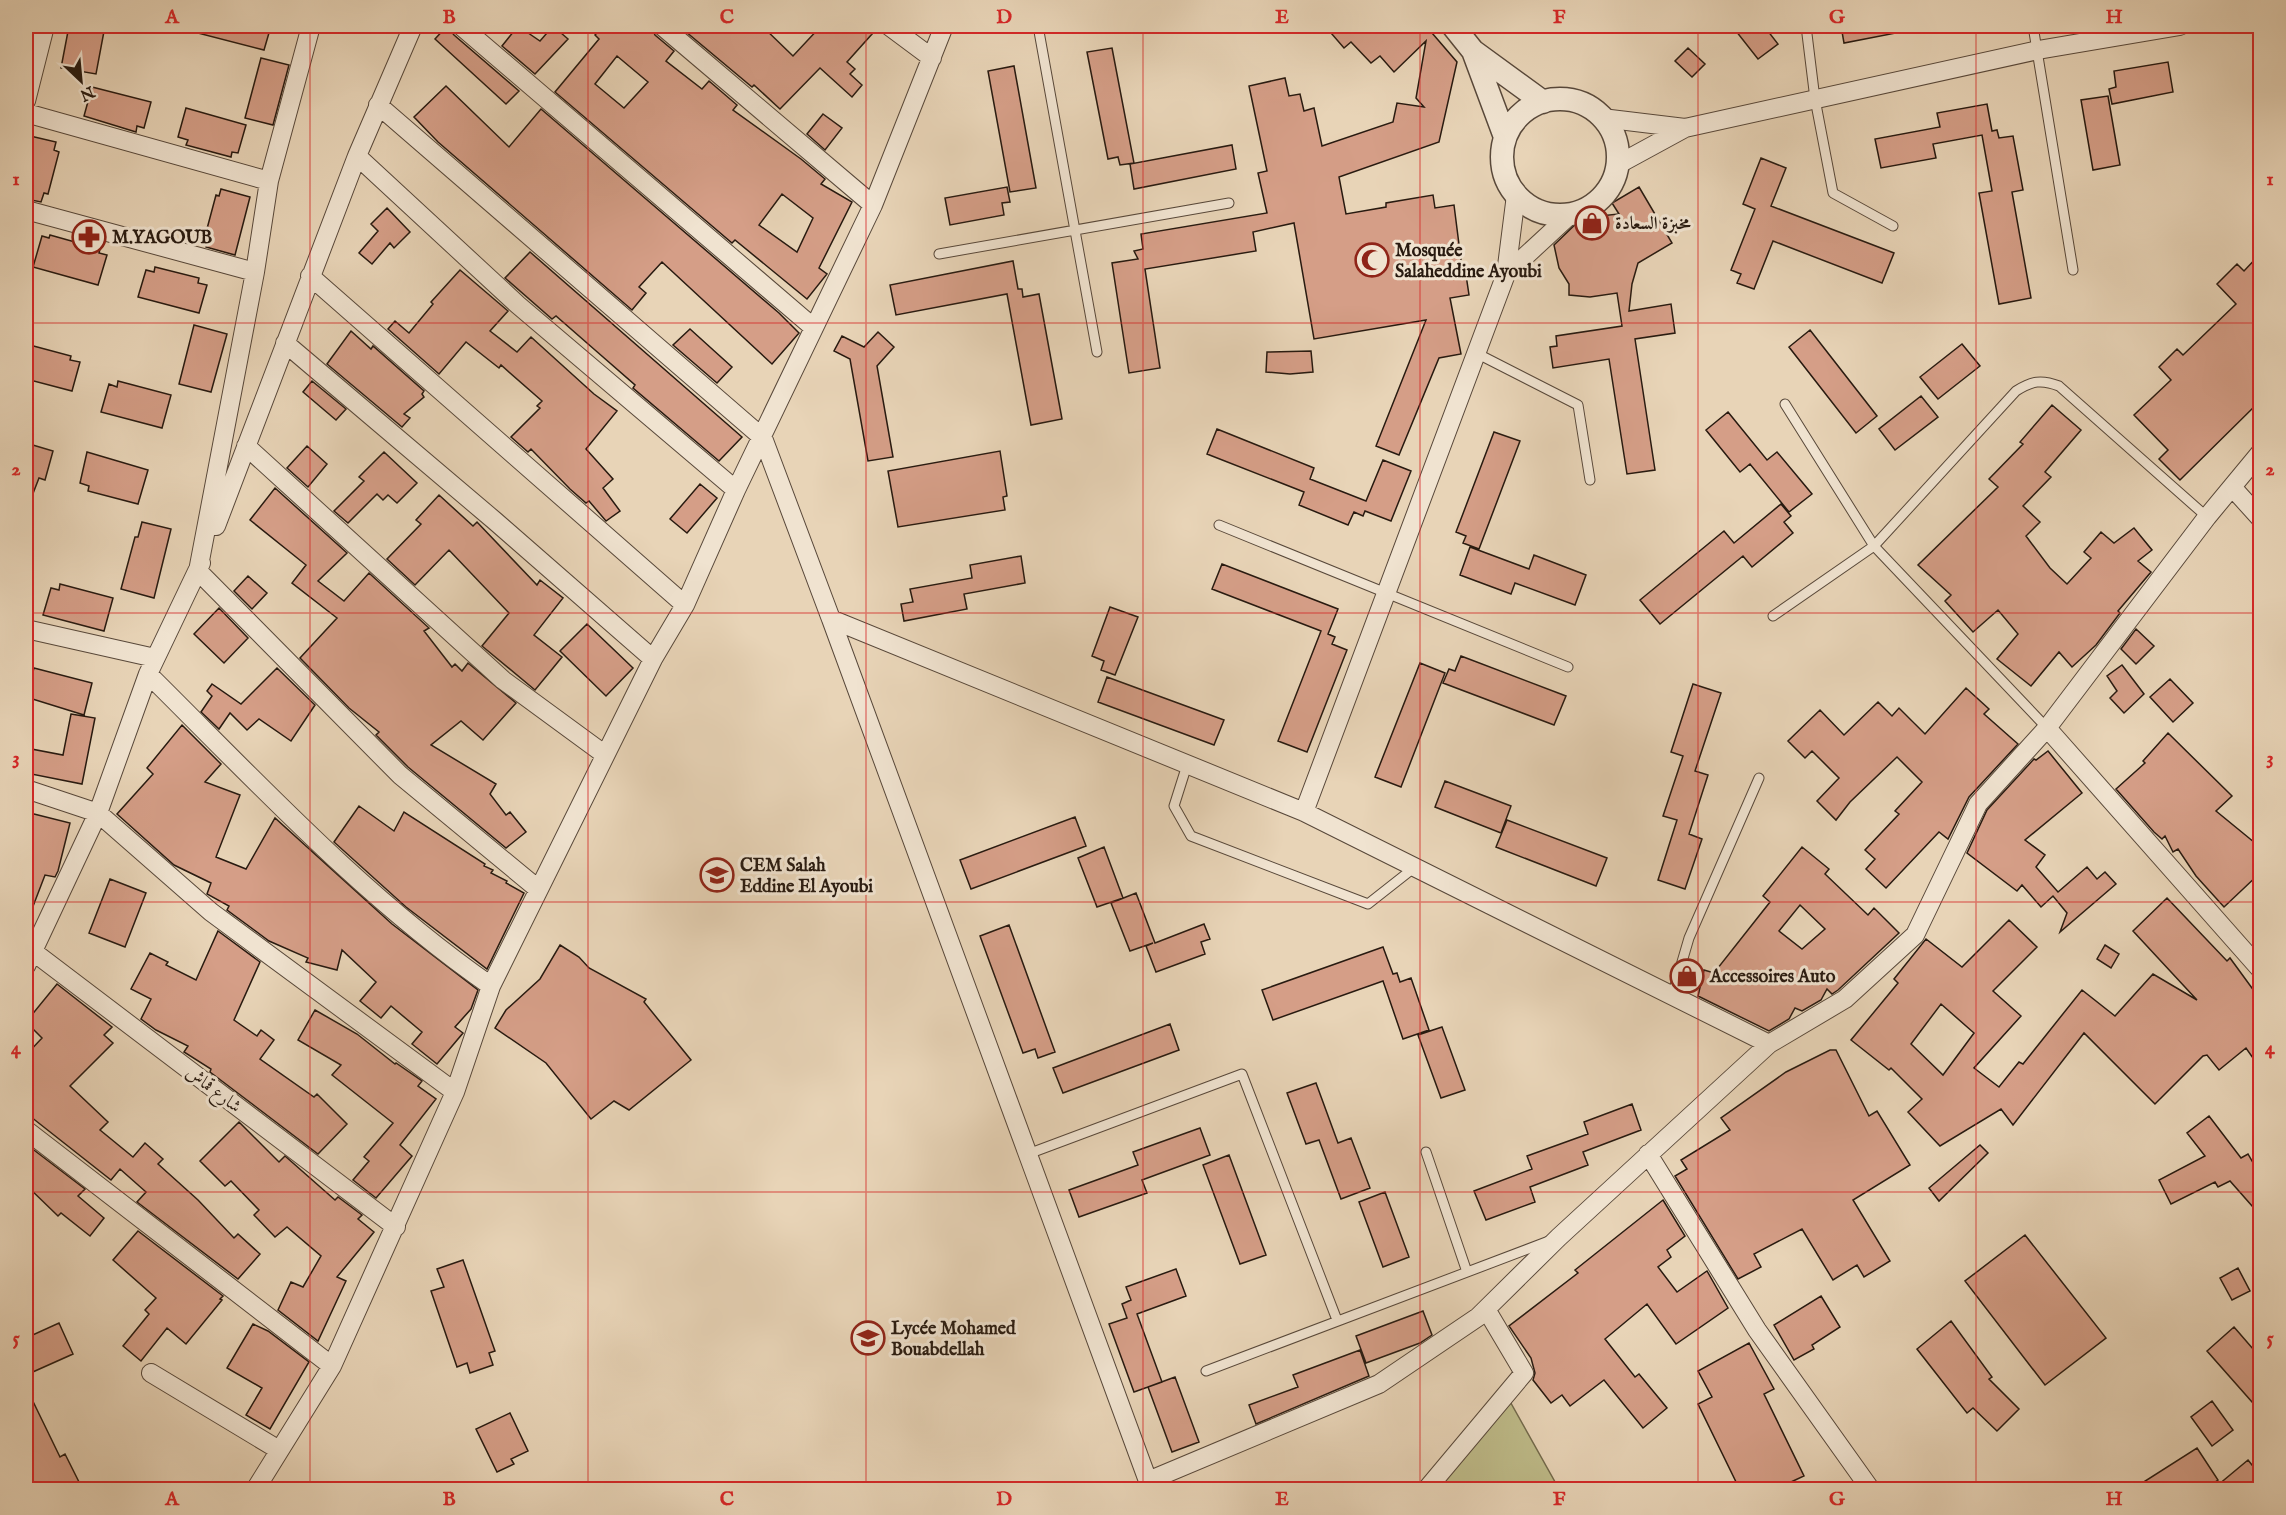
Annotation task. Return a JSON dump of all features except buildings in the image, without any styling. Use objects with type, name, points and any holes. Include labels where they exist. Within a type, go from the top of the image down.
[{"type":"street","points":[[26,101],[45,26]]},
{"type":"street","points":[[198,571],[255,272],[269,181],[311,26]]},
{"type":"street","points":[[28,958],[98,813],[151,666],[198,571],[357,156],[413,26]]},
{"type":"street","points":[[461,26],[814,328]]},
{"type":"street","points":[[662,26],[873,205]]},
{"type":"street","points":[[889,26],[932,58]]},
{"type":"street","points":[[255,1490],[332,1366],[455,1092],[491,986],[604,754],[653,659],[685,605],[736,490],[763,438],[873,205],[944,26]]},
{"type":"street","points":[[1453,26],[1473,51],[1543,102]]},
{"type":"street","points":[[1617,165],[1685,128],[2038,50],[2180,26]]},
{"type":"street","points":[[1473,51],[1505,137],[1503,168],[1516,195],[1540,212],[1571,214],[1584,210],[1607,192],[1617,165],[1615,140],[1602,118],[1590,108],[1575,102],[1559,100],[1543,102],[1527,110],[1514,122],[1505,137]]},
{"type":"street","points":[[378,105],[763,438],[1148,1482],[1379,1384],[1486,1309],[1559,1237],[1768,1044],[1845,999],[1914,935],[1978,804],[2047,728],[2207,517],[2260,453]]},
{"type":"street","points":[[26,113],[269,181]]},
{"type":"street","points":[[1602,118],[1685,128]]},
{"type":"street","points":[[357,156],[518,305],[736,490]]},
{"type":"street","points":[[1304,812],[1506,274],[1516,195]]},
{"type":"street","points":[[26,210],[255,272]]},
{"type":"street","points":[[1506,274],[1571,214]]},
{"type":"street","points":[[310,276],[685,605]]},
{"type":"street","points":[[285,343],[653,659]]},
{"type":"street","points":[[246,446],[503,680],[604,754]]},
{"type":"street","points":[[2232,488],[2260,518]]},
{"type":"street","points":[[198,571],[400,775],[538,889]]},
{"type":"street","points":[[831,619],[1304,812],[1768,1044]]},
{"type":"street","points":[[26,629],[151,666],[342,865],[444,953],[491,986]]},
{"type":"street","points":[[2047,728],[2260,969]]},
{"type":"street","points":[[26,789],[98,813],[211,912],[455,1092]]},
{"type":"street","name":"شارع قماش","points":[[28,958],[396,1227]]},
{"type":"street","points":[[26,1130],[332,1366]]},
{"type":"street","points":[[1648,1154],[1757,1330],[1871,1490]]},
{"type":"street","points":[[1426,1490],[1524,1373],[1486,1309]]},
{"type":"street","points":[[151,1373],[279,1450]]},
{"type":"lane","points":[[1038,26],[1097,352]]},
{"type":"lane","points":[[1806,26],[1815,99],[1833,193],[1893,225]]},
{"type":"lane","points":[[2033,26],[2073,270]]},
{"type":"lane","points":[[939,254],[1229,203]]},
{"type":"lane","points":[[1476,353],[1578,405],[1590,480]]},
{"type":"lane","points":[[1773,616],[1874,546],[2016,391],[2029,382],[2045,381],[2059,386],[2207,517]]},
{"type":"lane","points":[[1785,404],[1874,546],[2047,728]]},
{"type":"lane","points":[[1219,525],[1568,667]]},
{"type":"lane","points":[[1187,765],[1174,806],[1191,836],[1368,904],[1416,866]]},
{"type":"lane","points":[[1672,996],[1689,938],[1759,778]]},
{"type":"lane","points":[[1028,1154],[1242,1074],[1337,1320]]},
{"type":"lane","points":[[1426,1152],[1467,1272]]},
{"type":"lane","points":[[1206,1371],[1559,1237]]},
{"type":"shaded area","points":[[1503,1389],[1559,1489],[1419,1490]]},
{"type":"place","name":"مخبزة السعادة","points":[[1592,223]]},
{"type":"place","name":"M.YAGOUB","points":[[89,237]]},
{"type":"place","name":"Mosquée Salaheddine Ayoubi","points":[[1372,260]]},
{"type":"place","name":"CEM Salah Eddine El Ayoubi","points":[[717,875]]},
{"type":"place","name":"Accessoires Auto","points":[[1687,976]]},
{"type":"place","name":"Lycée Mohamed Bouabdellah","points":[[868,1338]]}]
